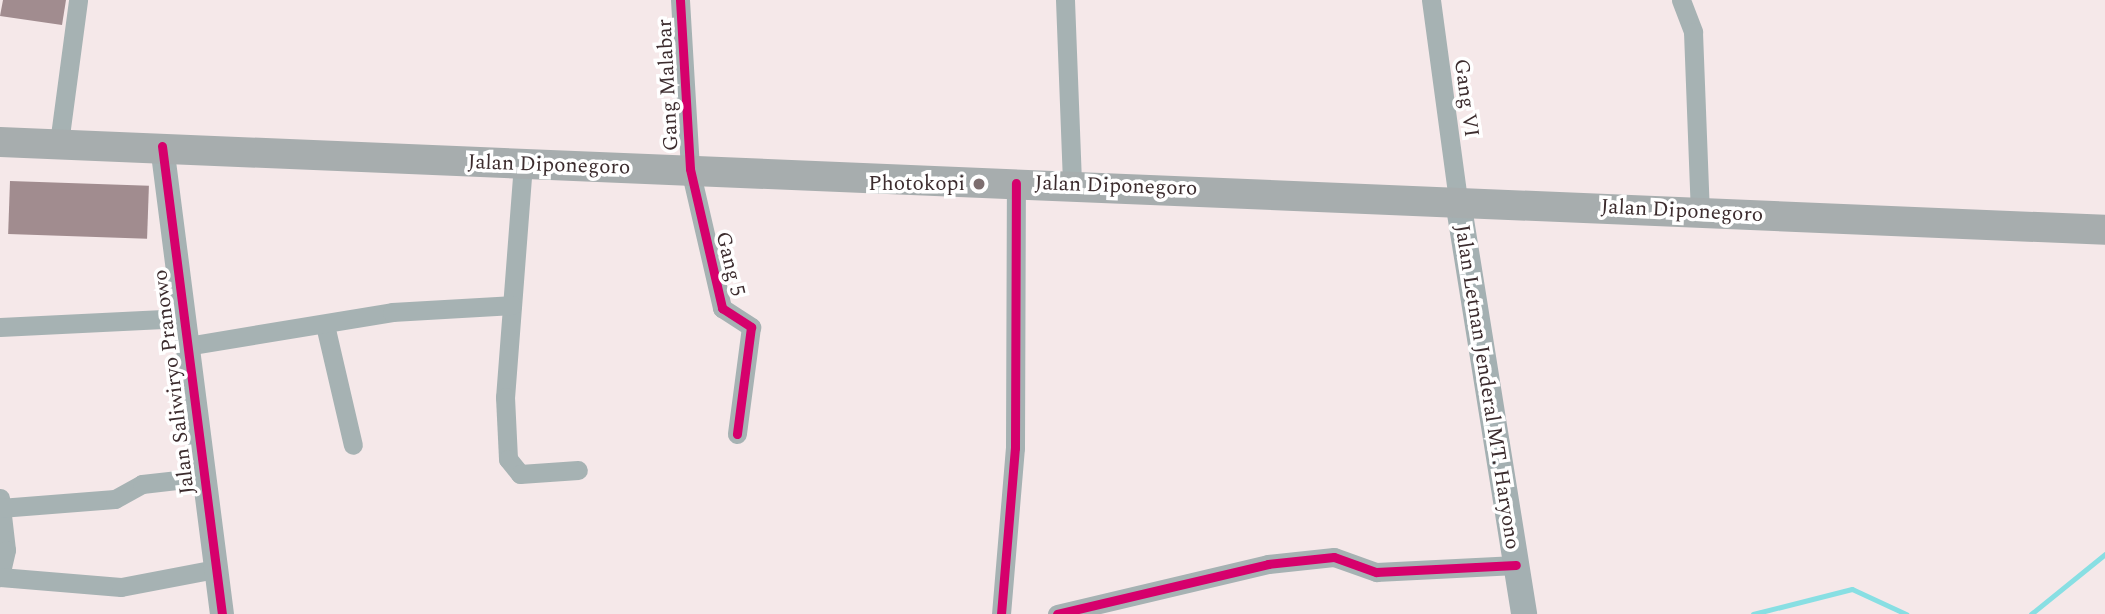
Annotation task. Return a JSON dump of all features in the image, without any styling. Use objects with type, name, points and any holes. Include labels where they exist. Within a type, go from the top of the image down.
[{"type":"main road","name":"Jalan Diponegoro","points":[[0,142],[162,146],[523,164],[2105,230]]},
{"type":"main road","name":"Jalan Letnan Jenderal MT. Haryono","points":[[1458,201],[1524,614]]},
{"type":"street","points":[[59,143],[78,0]]},
{"type":"street","points":[[1065,0],[1072,186]]},
{"type":"street","name":"Gang VI","points":[[1431,0],[1458,201]]},
{"type":"street","points":[[1681,0],[1693,32],[1700,212]]},
{"type":"street","name":"Gang Malabar","points":[[680,2],[690,169]]},
{"type":"street","name":"Jalan Saliwiryo Pranowo","points":[[162,146],[222,614]]},
{"type":"street","points":[[523,164],[505,397],[511,469],[578,470]]},
{"type":"street","name":"Gang 5","points":[[690,169],[722,308],[751,327],[737,434]]},
{"type":"street","points":[[1001,614],[1015,448],[1016,183]]},
{"type":"street","points":[[187,346],[392,312],[512,305]]},
{"type":"street","points":[[0,327],[184,318]]},
{"type":"street","points":[[325,325],[353,445]]},
{"type":"street","points":[[203,477],[142,484],[114,499],[0,504],[6,550],[0,577],[121,587],[215,569]]},
{"type":"street","points":[[1057,614],[1195,580],[1321,558],[1345,557],[1376,572],[1516,565]]},
{"type":"building","points":[[3,0],[66,0],[62,25],[0,16]]},
{"type":"building","points":[[10,181],[149,186],[147,239],[8,234]]},
{"type":"waterway","points":[[2031,614],[2105,554]]},
{"type":"waterway","points":[[1753,614],[1852,589],[1906,614]]},
{"type":"cycle path","points":[[680,0],[690,169],[722,308],[751,327],[737,434]]},
{"type":"cycle path","points":[[162,146],[222,614]]},
{"type":"cycle path","points":[[1001,614],[1015,448],[1016,183]]},
{"type":"cycle path","points":[[1057,614],[1268,564],[1334,557],[1376,572],[1516,565]]},
{"type":"place","name":"Photokopi","points":[[979,184]]}]
